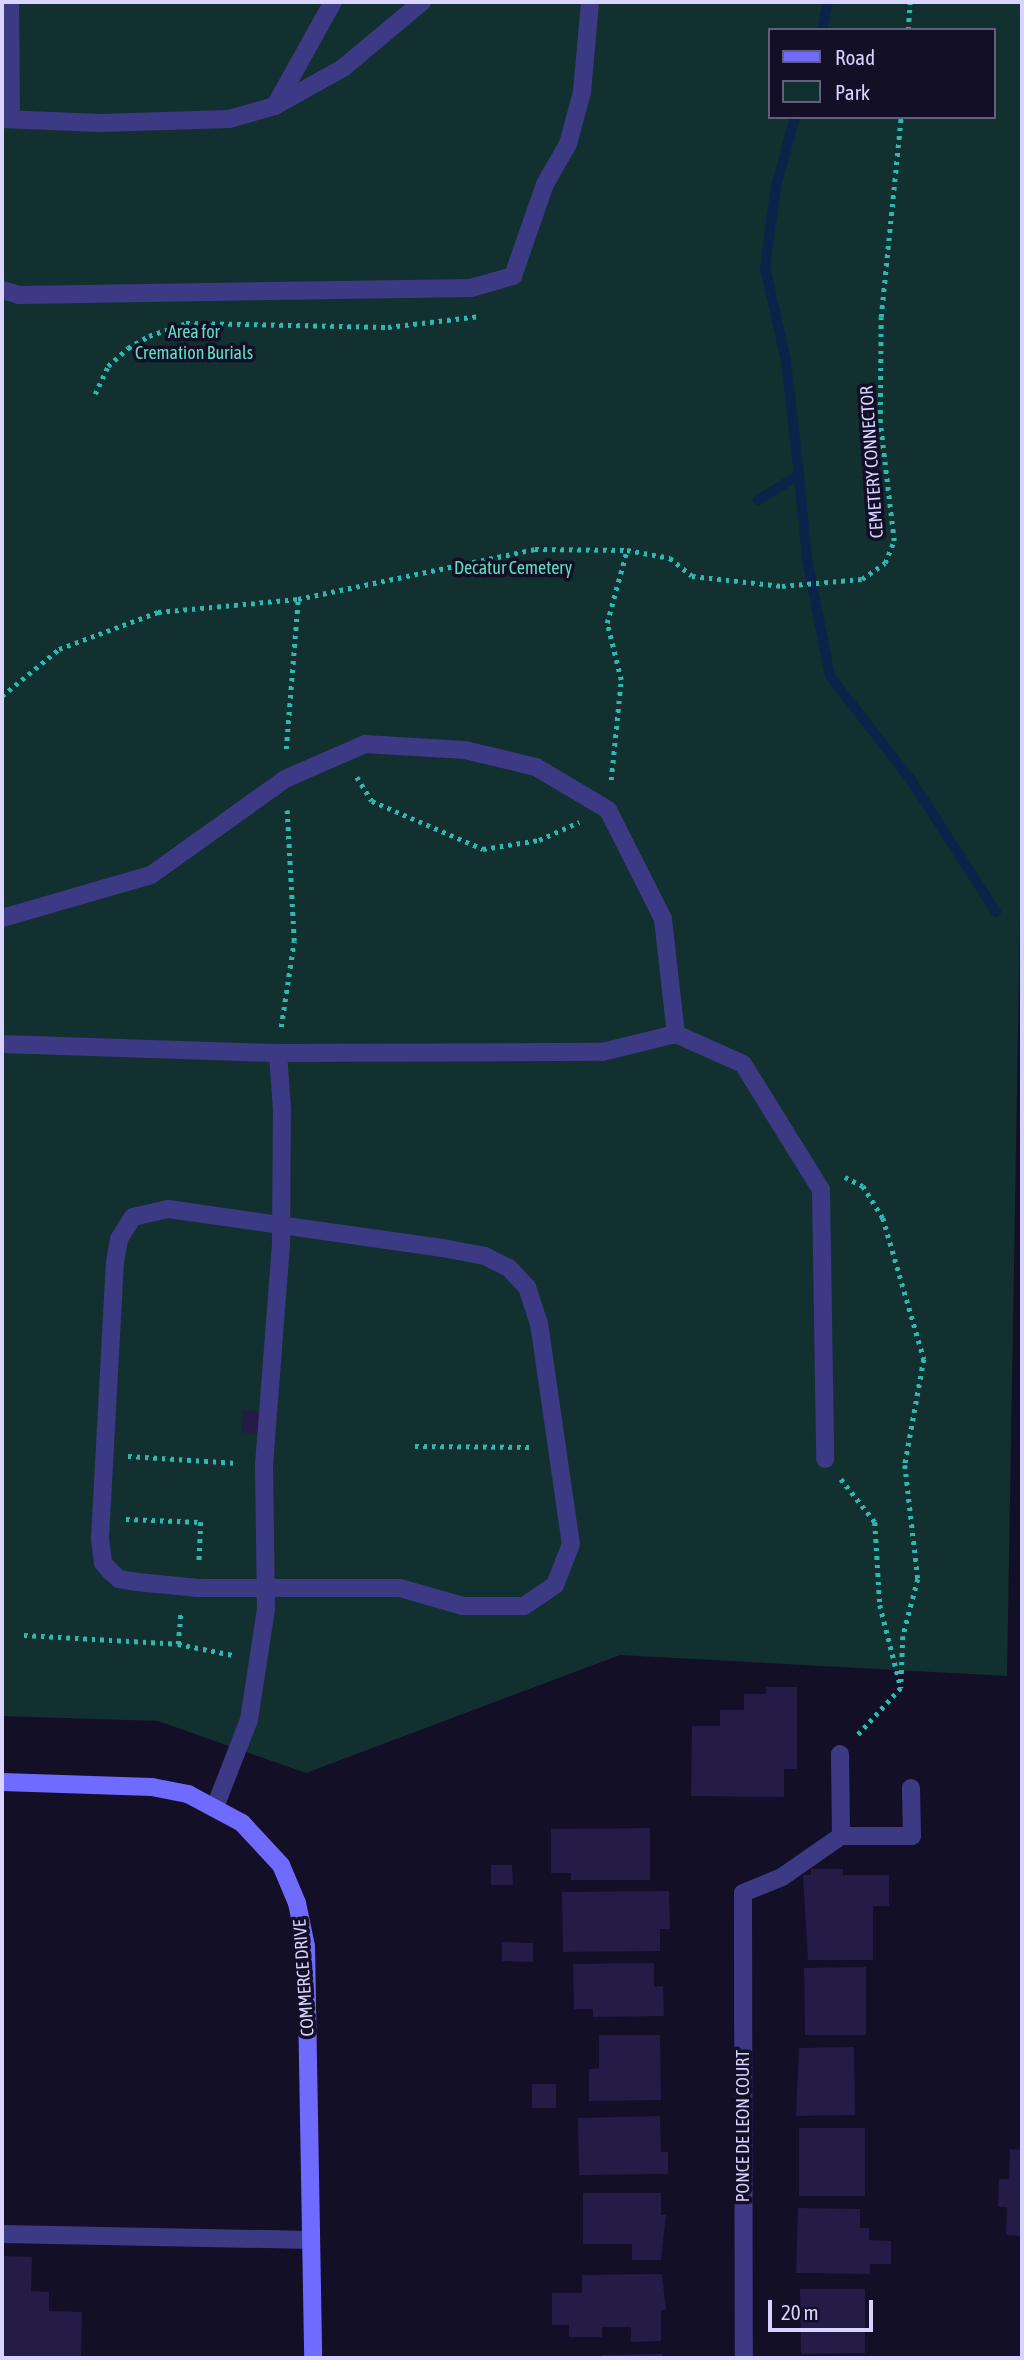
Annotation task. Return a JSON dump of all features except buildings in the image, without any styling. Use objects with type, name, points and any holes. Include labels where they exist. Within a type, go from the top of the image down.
[{"type":"main road","name":"COMMERCE DRIVE","points":[[2,1782],[152,1787],[188,1794],[215,1807],[255,1835],[281,1865],[302,1924],[308,2004],[313,2358]]},
{"type":"street","points":[[10,2],[6,118],[171,123],[229,119],[275,106],[343,68],[422,2]]},
{"type":"street","points":[[275,106],[333,2]]},
{"type":"street","points":[[2,290],[19,295],[471,288],[513,276],[545,184],[568,144],[582,92],[590,47],[590,2]]},
{"type":"street","points":[[2,918],[151,875],[285,779],[365,744],[466,750],[536,767],[608,810],[663,919],[676,1034]]},
{"type":"street","points":[[2,1044],[278,1053],[602,1052],[676,1034],[743,1064],[821,1190],[825,1460]]},
{"type":"street","points":[[215,1807],[249,1720],[267,1589],[264,1465],[280,1225],[282,1110],[278,1053]]},
{"type":"street","points":[[168,1209],[280,1225],[485,1256],[509,1268],[527,1287],[539,1323],[571,1544],[555,1585],[524,1606],[463,1606],[400,1588],[198,1588],[119,1579],[103,1563],[101,1518],[115,1262],[125,1227],[133,1217],[168,1209]]},
{"type":"street","points":[[840,1754],[841,1836],[912,1836],[911,1788]]},
{"type":"street","name":"PONCE DE LEON COURT","points":[[744,2358],[743,1893],[782,1877],[841,1836]]},
{"type":"street","points":[[2,2234],[311,2240]]},
{"type":"path","points":[[908,28],[910,2]]},
{"type":"path","name":"CEMETERY CONNECTOR","points":[[2,696],[60,649],[158,612],[298,599],[535,549],[627,550],[670,558],[692,576],[788,585],[862,579],[885,563],[894,541],[880,422],[881,317],[901,119]]},
{"type":"path","points":[[95,394],[108,366],[128,348],[186,323],[388,327],[484,315]]},
{"type":"path","points":[[343,754],[372,802],[483,849],[539,840],[608,810],[621,680],[607,623],[627,550]]},
{"type":"path","points":[[278,1053],[294,941],[285,779],[298,599]]},
{"type":"path","points":[[833,1171],[863,1186],[883,1218],[924,1359],[905,1465],[918,1579],[903,1636],[901,1688],[840,1754]]},
{"type":"path","points":[[415,1446],[557,1448]]},
{"type":"path","points":[[104,1455],[264,1465]]},
{"type":"path","points":[[825,1460],[875,1522],[880,1605],[901,1688]]},
{"type":"path","points":[[101,1518],[201,1522],[198,1588]]},
{"type":"path","points":[[24,1635],[178,1644],[258,1660]]},
{"type":"green space","name":"Decatur Cemetery","points":[[2,2],[1022,2],[1022,799],[1007,1676],[620,1655],[306,1773],[158,1721],[2,1716]]},
{"type":"waterway","points":[[822,28],[828,2]]},
{"type":"waterway","points":[[758,500],[799,475],[786,361],[765,267],[776,187],[794,119]]},
{"type":"waterway","points":[[799,475],[807,559],[830,676],[911,780],[996,912]]},
{"type":"park label","name":"Area for Cremation Burials","points":[[194,343]]}]
